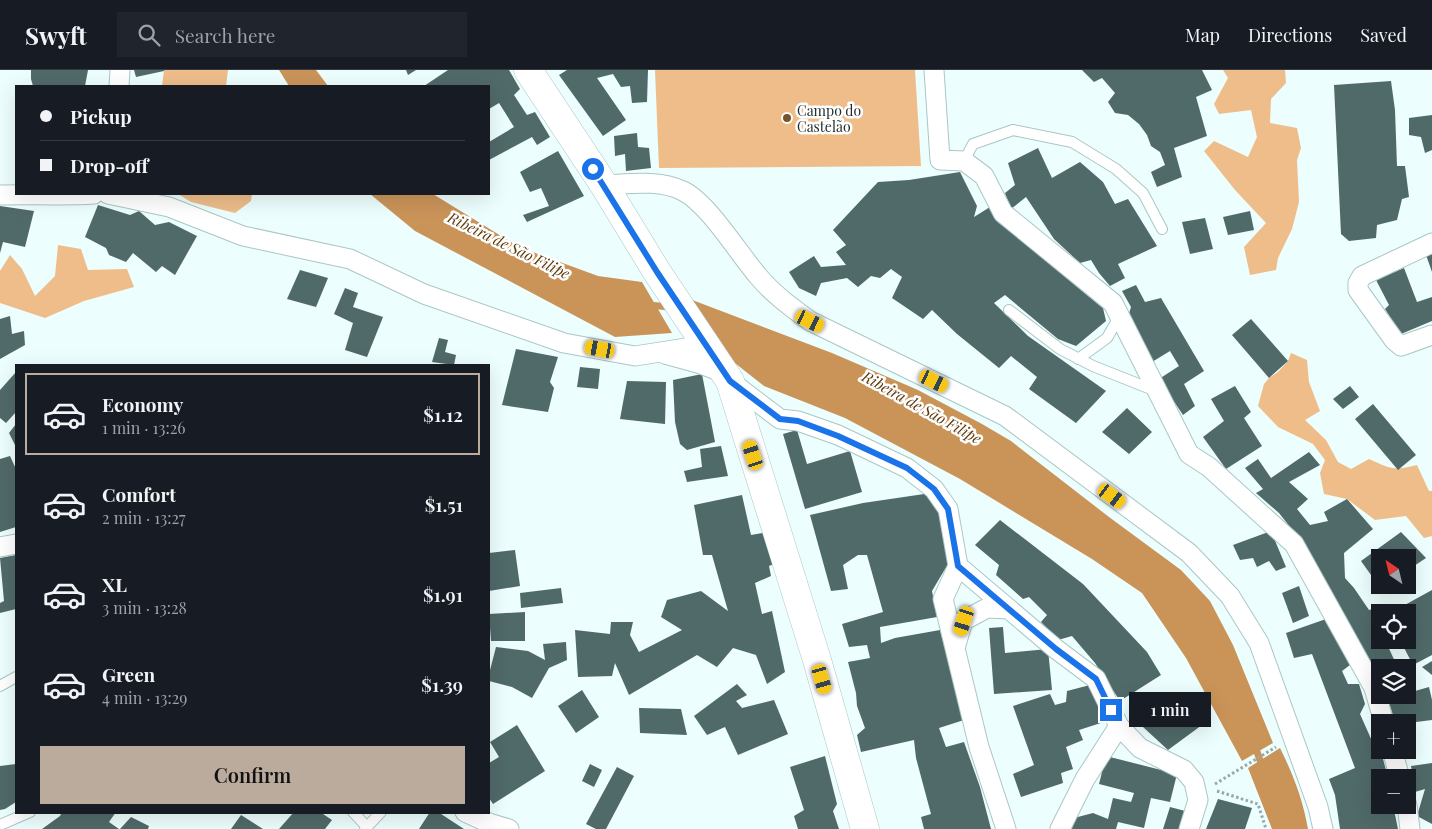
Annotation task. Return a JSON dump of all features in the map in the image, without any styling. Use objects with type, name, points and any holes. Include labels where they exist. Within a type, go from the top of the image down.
[{"type":"street","points":[[119,85],[120,70]]},
{"type":"street","points":[[934,70],[940,160],[964,161],[984,176],[1003,213],[1112,303],[1189,454],[1210,468],[1294,544],[1374,688],[1382,714]]},
{"type":"street","points":[[533,72],[657,272],[727,377],[817,660],[866,829]]},
{"type":"street","points":[[604,185],[652,183],[682,190],[698,201],[759,277],[783,301],[810,321],[1005,416],[1189,553],[1230,596],[1259,643],[1318,807],[1323,829]]},
{"type":"street","points":[[0,195],[15,195]]},
{"type":"street","points":[[118,195],[165,200],[242,236],[350,260],[424,294],[564,343],[635,356],[705,345]]},
{"type":"street","points":[[1432,243],[1362,276],[1358,283],[1358,290],[1394,340],[1402,346],[1432,335]]},
{"type":"street","points":[[659,352],[698,363],[727,377],[780,419],[798,421],[847,440],[907,468],[934,489],[948,509],[958,566],[943,599],[979,747],[1006,829]]},
{"type":"street","points":[[0,547],[15,544]]},
{"type":"street","points":[[958,566],[1096,679],[1119,726],[1140,748],[1184,770],[1194,782],[1198,800],[1189,829]]},
{"type":"street","points":[[955,649],[964,621],[988,608],[1009,609]]},
{"type":"street","points":[[1060,829],[1086,779],[1119,726]]},
{"type":"street","points":[[470,814],[509,829]]},
{"type":"street","points":[[1408,814],[1410,829]]},
{"type":"lane","points":[[964,161],[973,144],[1013,130],[1072,142],[1116,168],[1143,193],[1162,229]]},
{"type":"lane","points":[[1010,310],[1060,350],[1157,392]]},
{"type":"lane","points":[[1078,359],[1107,338],[1120,317]]},
{"type":"lane","points":[[0,686],[15,678]]},
{"type":"lane","points":[[0,825],[25,814]]},
{"type":"lane","points":[[356,814],[366,828],[379,814]]},
{"type":"path","points":[[1219,780],[1277,746]]},
{"type":"path","points":[[1209,789],[1258,804],[1266,829]]},
{"type":"shaded area","points":[[164,70],[228,70],[226,85],[162,85]]},
{"type":"shaded area","name":"Campo do Castelão","points":[[655,70],[915,70],[921,166],[659,168]]},
{"type":"shaded area","points":[[1223,70],[1285,70],[1286,83],[1271,99],[1270,123],[1297,128],[1301,148],[1297,160],[1299,202],[1292,229],[1278,258],[1276,270],[1250,275],[1244,247],[1266,223],[1235,190],[1204,151],[1214,141],[1248,157],[1257,137],[1251,110],[1219,114],[1214,104],[1228,78]]},
{"type":"shaded area","points":[[180,195],[252,195],[251,201],[235,213],[191,202]]},
{"type":"shaded area","points":[[58,245],[81,249],[88,270],[127,269],[134,287],[84,301],[45,318],[0,303],[0,271],[10,255],[22,269],[35,296],[55,276]]},
{"type":"shaded area","points":[[1291,353],[1307,360],[1309,382],[1320,411],[1305,420],[1326,440],[1338,462],[1351,469],[1369,459],[1392,468],[1417,465],[1429,491],[1432,491],[1432,536],[1424,538],[1406,516],[1375,520],[1347,499],[1324,494],[1320,473],[1325,460],[1313,444],[1278,427],[1258,406],[1264,384],[1288,361]]},
{"type":"water","points":[[279,70],[316,70],[327,85],[288,85]]},
{"type":"water","points":[[371,195],[435,195],[519,247],[598,276],[642,282],[672,333],[615,337],[415,231]]},
{"type":"water","points":[[687,298],[832,353],[918,390],[982,424],[1011,441],[1181,570],[1210,601],[1233,645],[1273,743],[1242,761],[1186,658],[1142,593],[1092,559],[960,479],[845,418],[764,386],[731,360]]},
{"type":"water","points":[[1280,748],[1297,787],[1308,829],[1272,829],[1248,768]]},
{"type":"building","points":[[31,70],[88,70],[85,85],[33,85]]},
{"type":"building","points":[[134,70],[164,70],[164,71],[136,77]]},
{"type":"building","points":[[406,70],[416,70],[408,75]]},
{"type":"building","points":[[448,70],[509,70],[520,89],[514,95],[527,115],[535,112],[550,137],[537,145],[532,137],[490,159],[490,141],[514,127],[499,103],[490,108],[490,85],[426,85]]},
{"type":"building","points":[[567,70],[648,70],[647,102],[632,103],[630,86],[621,87],[613,74],[597,78],[626,120],[603,136],[559,75]]},
{"type":"building","points":[[1082,70],[1202,70],[1212,90],[1196,97],[1207,136],[1174,148],[1182,177],[1157,187],[1151,172],[1165,165],[1160,152],[1151,146],[1147,135],[1139,124],[1128,115],[1115,113],[1108,102],[1115,93],[1102,78],[1094,82]]},
{"type":"building","points":[[1391,81],[1395,110],[1397,166],[1405,166],[1409,197],[1402,199],[1397,220],[1377,225],[1376,238],[1349,241],[1341,234],[1334,85]]},
{"type":"building","points":[[1432,115],[1432,150],[1425,153],[1421,137],[1409,135],[1409,118]]},
{"type":"building","points":[[637,133],[638,147],[649,148],[651,168],[626,171],[625,154],[615,156],[614,136]]},
{"type":"building","points":[[1038,148],[1052,178],[1080,162],[1103,182],[1115,204],[1128,199],[1157,246],[1118,264],[1125,278],[1110,286],[1091,260],[1080,263],[1054,239],[1026,197],[1011,209],[1005,193],[1015,185],[1008,163]]},
{"type":"building","points":[[558,151],[584,196],[527,222],[523,215],[549,206],[541,188],[530,192],[520,172]]},
{"type":"building","points":[[960,172],[977,206],[974,217],[990,207],[997,220],[1103,308],[1106,321],[1076,346],[1058,339],[1005,295],[994,303],[1028,336],[1106,391],[1076,423],[1029,389],[1037,377],[1011,356],[999,368],[957,334],[932,310],[923,319],[892,298],[902,277],[891,269],[880,278],[871,276],[858,287],[847,278],[821,283],[816,296],[799,288],[789,272],[814,256],[821,267],[846,265],[836,252],[846,245],[833,230],[878,182],[909,180]]},
{"type":"building","points":[[98,205],[130,215],[139,211],[155,225],[169,222],[197,236],[175,275],[162,266],[156,272],[133,253],[126,262],[109,255],[106,248],[85,237]]},
{"type":"building","points":[[0,206],[34,211],[25,247],[3,242],[0,253]]},
{"type":"building","points":[[1250,211],[1254,230],[1228,235],[1223,217]]},
{"type":"building","points":[[1205,218],[1213,249],[1190,254],[1182,222]]},
{"type":"building","points":[[1432,253],[1432,272],[1426,255]]},
{"type":"building","points":[[1404,268],[1417,302],[1432,297],[1432,321],[1401,334],[1385,309],[1389,305],[1376,280]]},
{"type":"building","points":[[300,270],[328,278],[316,307],[287,299]]},
{"type":"building","points":[[1136,285],[1145,302],[1161,298],[1204,371],[1184,384],[1195,406],[1183,415],[1159,379],[1179,366],[1170,351],[1152,362],[1128,317],[1131,307],[1122,291]]},
{"type":"building","points":[[345,288],[358,293],[353,307],[383,317],[367,357],[345,350],[353,323],[334,314]]},
{"type":"building","points":[[10,316],[12,334],[24,331],[25,345],[0,359],[0,319]]},
{"type":"building","points":[[1251,319],[1288,361],[1269,378],[1232,335]]},
{"type":"building","points":[[439,338],[448,340],[445,352],[456,355],[454,364],[432,362]]},
{"type":"building","points":[[516,349],[558,357],[550,382],[554,388],[548,412],[502,405]]},
{"type":"building","points":[[580,367],[600,369],[598,389],[577,387]]},
{"type":"building","points":[[15,373],[15,413],[6,423],[0,418],[0,390]]},
{"type":"building","points":[[702,374],[715,442],[687,450],[680,444],[675,422],[673,380]]},
{"type":"building","points":[[627,381],[666,382],[665,424],[620,419]]},
{"type":"building","points":[[1235,386],[1251,412],[1244,418],[1262,446],[1226,469],[1203,437],[1224,421],[1211,399]]},
{"type":"building","points":[[1350,386],[1359,397],[1343,409],[1333,399]]},
{"type":"building","points":[[1373,404],[1416,455],[1398,470],[1355,419]]},
{"type":"building","points":[[1127,408],[1152,432],[1129,454],[1102,432]]},
{"type":"building","points":[[15,425],[15,445],[9,433]]},
{"type":"building","points":[[797,430],[807,464],[850,451],[862,492],[805,509],[783,434]]},
{"type":"building","points":[[721,446],[728,476],[687,482],[684,471],[702,467],[700,449]]},
{"type":"building","points":[[1309,452],[1320,465],[1289,482],[1308,499],[1297,509],[1310,525],[1328,521],[1324,512],[1347,499],[1373,529],[1344,553],[1345,578],[1369,610],[1371,609],[1371,649],[1389,649],[1394,659],[1371,659],[1371,666],[1337,607],[1309,551],[1279,513],[1256,493],[1263,489],[1245,468],[1258,459],[1271,478]]},
{"type":"building","points":[[10,456],[15,467],[15,527],[0,532],[0,459]]},
{"type":"building","points":[[931,493],[944,522],[948,564],[932,591],[937,617],[880,627],[881,643],[895,638],[940,630],[964,720],[939,728],[946,747],[964,742],[980,787],[991,829],[924,829],[921,817],[931,814],[916,758],[914,740],[861,752],[857,735],[865,728],[857,706],[856,693],[848,662],[870,658],[867,645],[849,647],[842,624],[883,612],[867,555],[858,555],[843,565],[848,589],[831,591],[810,515],[863,503]]},
{"type":"building","points":[[742,495],[751,535],[768,532],[779,562],[769,566],[771,576],[755,583],[762,614],[772,611],[785,672],[767,684],[756,655],[733,648],[717,667],[697,655],[629,695],[615,663],[612,676],[578,677],[575,630],[610,634],[611,622],[633,622],[630,635],[639,652],[682,630],[661,617],[667,600],[701,591],[728,611],[712,555],[703,555],[694,505]]},
{"type":"building","points":[[1000,520],[1083,584],[1147,652],[1161,675],[1120,701],[1095,663],[1072,636],[1058,640],[1041,622],[1047,615],[1029,597],[1023,599],[996,575],[999,565],[975,545]]},
{"type":"building","points":[[1271,531],[1286,567],[1276,571],[1269,561],[1257,567],[1253,558],[1240,560],[1233,545]]},
{"type":"building","points":[[1401,532],[1426,558],[1416,565],[1416,549],[1378,549]]},
{"type":"building","points":[[515,550],[520,586],[490,591],[490,553]]},
{"type":"building","points":[[1371,554],[1371,575],[1361,561]]},
{"type":"building","points":[[15,555],[15,609],[0,613],[0,603],[4,601],[0,558]]},
{"type":"building","points":[[1299,586],[1309,616],[1293,623],[1282,593]]},
{"type":"building","points":[[561,588],[563,603],[521,608],[520,593]]},
{"type":"building","points":[[1432,590],[1432,655],[1416,663],[1416,659],[1410,659],[1405,649],[1416,649],[1416,604],[1407,604]]},
{"type":"building","points":[[525,612],[525,641],[491,641],[490,614]]},
{"type":"building","points":[[1326,619],[1347,655],[1350,665],[1342,671],[1348,684],[1359,684],[1365,704],[1360,714],[1371,739],[1371,759],[1383,759],[1386,769],[1371,769],[1371,814],[1395,814],[1398,829],[1340,829],[1335,795],[1329,779],[1355,768],[1312,654],[1294,658],[1286,633]]},
{"type":"building","points":[[1003,627],[1005,653],[1048,649],[1052,690],[994,694],[989,628]]},
{"type":"building","points":[[566,642],[567,660],[549,668],[532,698],[512,687],[490,681],[490,670],[496,647],[528,651],[545,660],[543,644]]},
{"type":"building","points":[[1432,661],[1432,675],[1422,667]]},
{"type":"building","points":[[737,684],[747,695],[736,701],[742,708],[774,700],[788,734],[738,755],[725,727],[707,735],[694,716]]},
{"type":"building","points":[[1090,685],[1107,721],[1079,730],[1083,740],[1066,747],[1073,769],[1061,773],[1063,783],[1021,797],[1013,774],[1034,765],[1013,706],[1050,694],[1055,705],[1066,702],[1067,691]]},
{"type":"building","points":[[1429,687],[1432,700],[1432,720],[1416,722],[1416,714],[1393,714],[1390,704],[1416,704],[1416,691]]},
{"type":"building","points":[[582,690],[599,717],[576,733],[558,706]]},
{"type":"building","points":[[1188,695],[1202,725],[1168,750],[1143,727]]},
{"type":"building","points":[[639,708],[681,709],[687,735],[640,733]]},
{"type":"building","points":[[517,725],[545,771],[493,804],[490,800],[490,762],[499,757],[490,742]]},
{"type":"building","points":[[825,756],[837,804],[833,811],[839,829],[798,829],[794,816],[804,810],[790,767]]},
{"type":"building","points":[[1106,756],[1177,774],[1170,802],[1151,798],[1144,828],[1118,822],[1116,829],[1072,829],[1074,818],[1093,813],[1108,819],[1113,798],[1131,802],[1134,793],[1099,784]]},
{"type":"building","points":[[1432,763],[1432,824],[1417,816],[1425,789],[1416,792],[1416,769],[1411,769],[1411,766]]},
{"type":"building","points":[[15,764],[15,803],[0,810],[0,766]]},
{"type":"building","points":[[590,764],[602,770],[594,787],[582,781]]},
{"type":"building","points":[[617,767],[634,776],[606,829],[596,829],[586,824]]},
{"type":"building","points":[[1218,799],[1252,808],[1245,829],[1206,829]]},
{"type":"building","points":[[1170,807],[1189,812],[1184,829],[1163,829]]},
{"type":"building","points":[[61,814],[115,814],[109,822],[119,829],[42,829]]},
{"type":"building","points":[[292,814],[323,814],[332,820],[325,829],[279,829]]},
{"type":"building","points":[[429,814],[441,814],[464,829],[419,829]]},
{"type":"building","points":[[241,815],[263,829],[231,829]]},
{"type":"building","points":[[131,817],[149,826],[148,829],[120,829]]},
{"type":"waterway","name":"Ribeira de São Filipe","points":[[647,305],[671,307]]},
{"type":"waterway","name":"Ribeira de São Filipe","points":[[1254,743],[1263,769]]},
{"type":"place","name":"Campo do Castelão","points":[[787,118]]},
{"type":"route","points":[[593,169],[657,272],[730,381],[780,419],[798,421],[838,436],[907,468],[934,489],[948,509],[958,566],[1056,649],[1096,679],[1111,710]]}]
